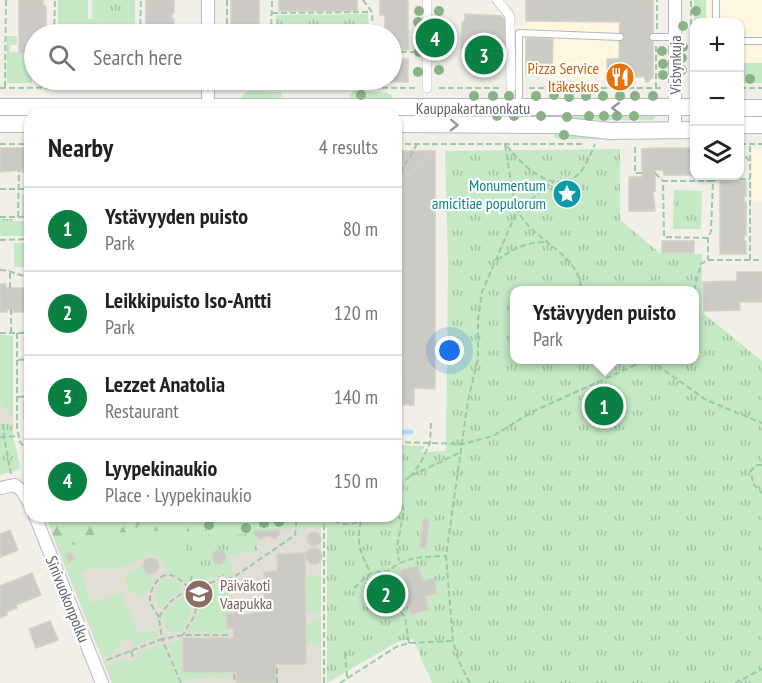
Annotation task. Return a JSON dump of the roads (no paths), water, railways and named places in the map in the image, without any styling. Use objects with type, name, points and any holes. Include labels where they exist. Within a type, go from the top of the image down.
[{"type":"main road","name":"Kauppakartanonkatu","points":[[0,107],[69,108]]},
{"type":"main road","name":"Kauppakartanonkatu","points":[[402,109],[690,108]]},
{"type":"main road","points":[[744,108],[762,108]]},
{"type":"main road","points":[[0,124],[24,124]]},
{"type":"main road","name":"Kauppakartanonkatu","points":[[402,124],[556,125],[610,130],[690,130]]},
{"type":"main road","points":[[744,125],[762,124]]},
{"type":"street","points":[[208,0],[208,24]]},
{"type":"street","points":[[427,0],[427,88]]},
{"type":"street","points":[[497,0],[510,16],[515,88]]},
{"type":"street","name":"Visbynkuja","points":[[675,0],[675,130]]},
{"type":"street","points":[[208,90],[208,108]]},
{"type":"street","points":[[6,486],[22,491],[24,494]]},
{"type":"street","name":"Sinivuokonpolku","points":[[37,522],[102,683]]},
{"type":"lane","points":[[716,0],[716,18]]},
{"type":"lane","points":[[519,108],[515,88],[519,33],[620,37]]},
{"type":"lane","points":[[653,37],[675,37]]},
{"type":"lane","points":[[744,41],[762,41]]},
{"type":"waterway","points":[[402,432],[411,432]]},
{"type":"place","name":"Lyypekinaukio","points":[[435,38]]},
{"type":"place","name":"Lezzet Anatolia","points":[[484,55]]},
{"type":"place","name":"Pizza Service Itäkeskus","points":[[620,77]]},
{"type":"place","name":"Monumentum amicitiae populorum","points":[[567,194]]},
{"type":"place","name":"Ystävyyden puisto","points":[[604,406]]},
{"type":"place","name":"Päiväkoti Vaapukka","points":[[199,594]]},
{"type":"place","name":"Leikkipuisto Iso-Antti","points":[[386,594]]}]
